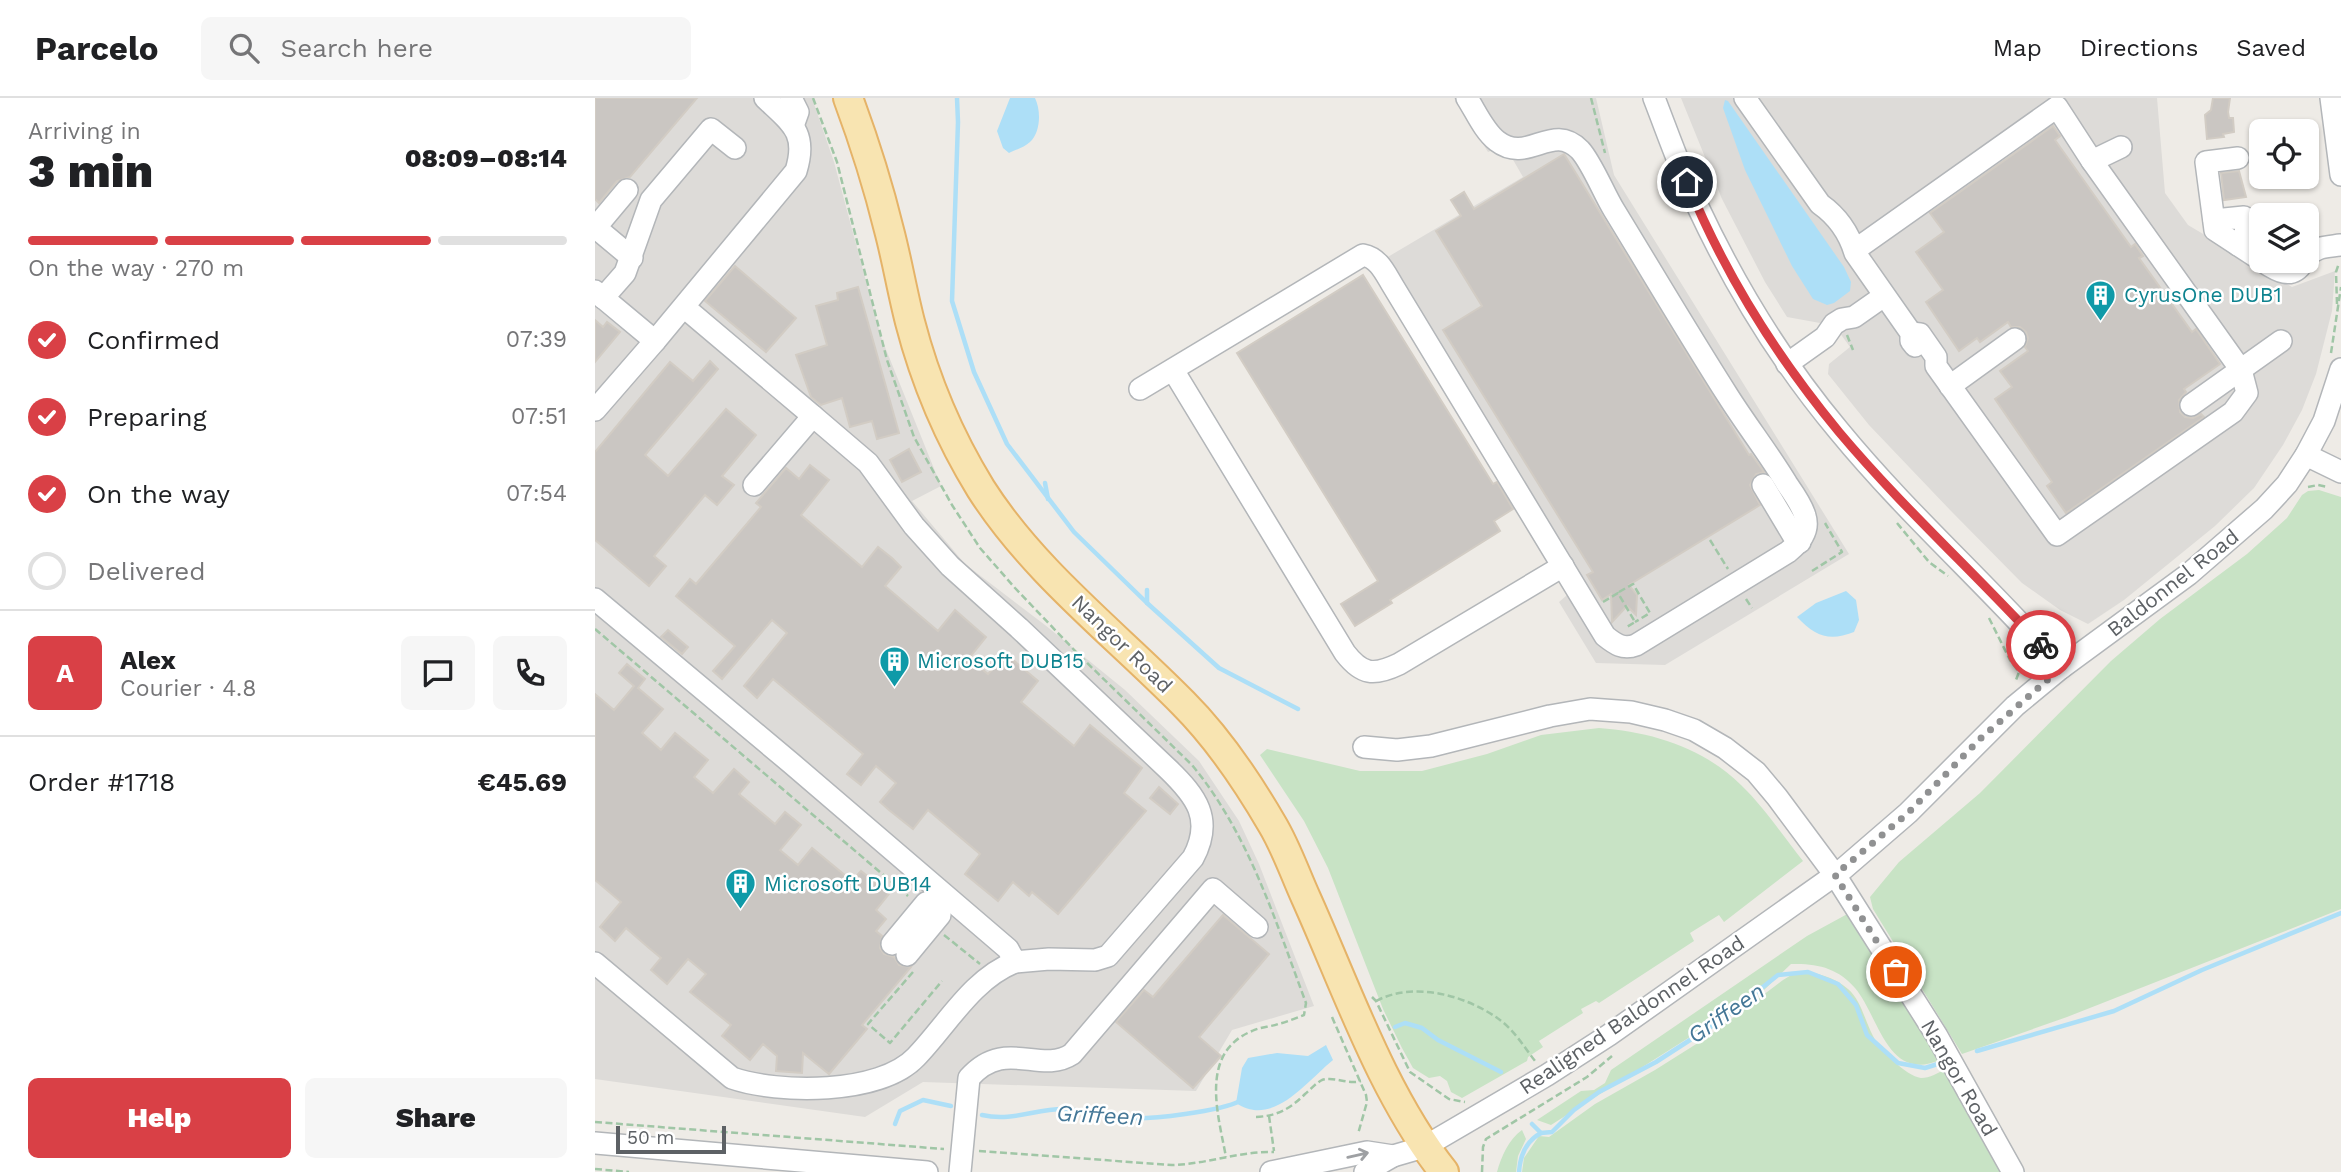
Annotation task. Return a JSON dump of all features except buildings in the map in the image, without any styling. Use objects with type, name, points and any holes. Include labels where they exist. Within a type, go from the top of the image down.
[{"type":"main road","name":"Nangor Road","points":[[848,98],[861,132],[889,229],[927,377],[960,452],[996,510],[1054,580],[1184,704],[1230,759],[1274,826],[1354,1009],[1424,1147],[1444,1172]]},
{"type":"street","points":[[595,410],[796,171],[801,155],[801,142],[793,126],[765,98]]},
{"type":"street","points":[[791,98],[798,112],[793,126]]},
{"type":"street","points":[[1140,389],[1363,255],[1380,264],[1605,636],[1619,646],[1631,647],[1770,563],[1800,541],[1806,519],[1801,505],[1763,444],[1722,387],[1602,191],[1583,153],[1571,143],[1559,139],[1547,140],[1523,150],[1512,149],[1499,143],[1490,135],[1467,98]]},
{"type":"street","points":[[1654,98],[1713,239],[1761,325],[1787,365],[1839,432],[1885,484],[2061,668]]},
{"type":"street","points":[[1745,98],[1820,204],[1824,219],[1843,246],[1858,249],[2057,107],[2092,161],[2241,370],[2247,393],[2233,412],[2057,535],[1936,366],[1927,363],[1911,341],[1912,333],[1884,296],[1858,249]]},
{"type":"street","points":[[2331,98],[2341,175]]},
{"type":"street","points":[[655,341],[599,295],[625,273],[651,200],[712,129],[735,148]]},
{"type":"street","points":[[2092,161],[2121,147]]},
{"type":"street","points":[[2238,158],[2206,162],[2215,230],[2249,252]]},
{"type":"street","points":[[627,190],[595,227],[632,258]]},
{"type":"street","points":[[2319,248],[2340,245]]},
{"type":"street","points":[[1787,365],[1825,337],[1840,333],[1850,326],[1884,296]]},
{"type":"street","points":[[595,963],[732,1078],[745,1082],[806,1088],[853,1085],[902,1068],[916,1057],[975,989],[992,974],[1015,962],[1049,959],[1095,960],[1108,956],[1193,858],[1203,834],[1196,800],[1182,783],[950,566],[914,526],[868,463],[684,307]]},
{"type":"street","points":[[1950,386],[2015,339]]},
{"type":"street","points":[[2191,405],[2281,341]]},
{"type":"street","name":"Baldonnel Road","points":[[1835,875],[1908,813],[1980,739],[2061,668],[2189,574],[2264,509],[2287,484],[2306,456],[2324,421],[2335,364]]},
{"type":"street","points":[[1173,370],[1345,653],[1353,663],[1363,669],[1381,673],[1563,566]]},
{"type":"street","points":[[754,485],[813,416]]},
{"type":"street","points":[[2306,456],[2338,481]]},
{"type":"street","points":[[1763,485],[1793,535],[1800,541]]},
{"type":"street","points":[[595,599],[791,763],[936,908],[1008,949],[1015,962]]},
{"type":"street","name":"Nangor Road","points":[[1364,747],[1397,750],[1431,746],[1550,716],[1590,709],[1631,712],[1664,720],[1704,736],[1725,748],[1756,772],[1835,875],[1937,1036],[2013,1172]]},
{"type":"street","name":"Realigned Baldonnel Road","points":[[1393,1156],[1424,1147],[1537,1082],[1835,875]]},
{"type":"street","points":[[960,1172],[969,1078],[976,1070],[1001,1058],[1058,1060],[1072,1054],[1213,889],[1257,927]]},
{"type":"street","points":[[906,955],[936,908]]},
{"type":"street","points":[[595,1143],[927,1172]]},
{"type":"street","points":[[1273,1162],[1367,1152],[1393,1156]]},
{"type":"street","points":[[1365,1172],[1393,1156]]},
{"type":"path","points":[[813,98],[837,162],[887,360],[914,437],[952,505],[980,548],[1015,588],[1209,785],[1237,831],[1259,877],[1306,1003],[1304,1015],[1277,1025],[1254,1029],[1242,1036],[1231,1046],[1219,1065],[1215,1080],[1216,1098],[1226,1157]]},
{"type":"path","points":[[1591,98],[1607,163]]},
{"type":"path","points":[[2338,307],[2336,300],[2340,245]]},
{"type":"path","points":[[2335,364],[2341,287]]},
{"type":"path","points":[[1850,326],[1853,350]]},
{"type":"path","points":[[2302,490],[2338,481]]},
{"type":"path","points":[[1812,571],[1842,552],[1821,517]]},
{"type":"path","points":[[1600,603],[1639,583]]},
{"type":"path","points":[[1619,631],[1650,613],[1633,584]]},
{"type":"path","points":[[1618,593],[1635,622]]},
{"type":"path","points":[[1987,614],[2019,673],[2014,688]]},
{"type":"path","points":[[595,629],[936,908],[949,930],[944,935],[992,974]]},
{"type":"path","points":[[906,955],[868,1024],[890,1043],[942,981]]},
{"type":"path","points":[[1366,991],[1376,1001],[1409,1072],[1449,1099],[1467,1103]]},
{"type":"path","points":[[1376,1001],[1395,992],[1407,991],[1453,996],[1500,1020],[1535,1061]]},
{"type":"path","points":[[1256,1117],[1269,1116],[1294,1105],[1319,1081],[1361,1081]]},
{"type":"path","points":[[1356,1140],[1367,1102],[1366,1095],[1369,1093]]},
{"type":"path","points":[[1269,1116],[1273,1162]]},
{"type":"path","points":[[595,1122],[1172,1165],[1197,1164],[1238,1153],[1273,1162]]},
{"type":"path","points":[[1482,1172],[1486,1139]]},
{"type":"path","points":[[1273,1162],[1284,1152]]},
{"type":"path","points":[[595,1169],[629,1172]]},
{"type":"shaded area","points":[[595,98],[812,98],[834,162],[881,337],[941,486],[912,501],[965,564],[1125,690],[1199,761],[1239,821],[1259,864],[1314,1006],[1232,1030],[1196,1091],[923,1082],[865,1117],[595,1079]]},
{"type":"shaded area","points":[[1454,98],[1596,98],[1614,175],[1849,554],[1665,665],[1596,663],[1559,602],[1581,583],[1381,261],[1523,177],[1512,158],[1493,150],[1488,152]]},
{"type":"shaded area","points":[[1681,98],[2157,98],[2165,193],[2188,225],[2249,261],[2249,273],[2269,273],[2292,287],[2335,271],[2332,311],[2316,374],[2302,410],[2283,445],[2254,488],[2215,526],[2124,600],[2088,624],[2060,610],[2022,583],[1869,425],[1828,374],[1829,364],[1850,347],[1829,318],[1820,323],[1787,317],[1765,282],[1722,199]]},
{"type":"green space","points":[[2319,490],[2341,497],[2341,909],[2067,1017],[1962,1054],[1873,909],[1870,897],[1899,862],[1980,793],[2111,661],[2160,619],[2247,554],[2287,518],[2302,495],[2308,491]]},
{"type":"green space","points":[[1599,728],[1657,738],[1693,751],[1710,761],[1741,785],[1803,861],[1724,922],[1719,915],[1690,933],[1694,941],[1599,1003],[1596,1001],[1581,1009],[1583,1013],[1539,1041],[1543,1047],[1528,1057],[1527,1061],[1462,1098],[1451,1092],[1447,1081],[1440,1076],[1429,1078],[1413,1068],[1383,1009],[1328,868],[1304,821],[1260,755],[1267,749],[1360,771],[1422,771],[1487,754],[1541,735]]},
{"type":"green space","points":[[1851,912],[1940,1060],[1922,1065],[1908,1062],[1896,1055],[1863,1000],[1848,981],[1826,968],[1791,964],[1764,990],[1551,1125],[1537,1120],[1581,1091],[1594,1090],[1605,1083],[1611,1070],[1807,936]]},
{"type":"green space","points":[[1798,971],[1825,976],[1848,989],[1860,1005],[1876,1041],[1908,1072],[1924,1078],[1946,1069],[2002,1172],[1522,1172],[1524,1158],[1539,1136],[1549,1137],[1595,1104],[1709,1036]]},
{"type":"green space","points":[[1522,1130],[1526,1139],[1518,1156],[1516,1172],[1497,1172],[1506,1149]]},
{"type":"water","points":[[1010,98],[1035,98],[1039,121],[1034,138],[1009,153],[1003,148],[997,131]]},
{"type":"water","points":[[1725,100],[1844,267],[1851,282],[1850,291],[1834,303],[1827,305],[1813,299],[1792,266],[1745,170],[1723,108]]},
{"type":"water","points":[[1846,591],[1856,600],[1859,620],[1854,632],[1830,637],[1816,633],[1797,617],[1816,603]]},
{"type":"water","points":[[1326,1045],[1333,1060],[1288,1099],[1263,1110],[1250,1109],[1236,1103],[1242,1068],[1248,1058],[1277,1053],[1308,1056]]},
{"type":"waterway","points":[[957,98],[952,301],[974,372],[1007,444],[1074,532],[1147,603],[1219,668],[1298,709]]},
{"type":"waterway","points":[[1045,483],[1048,499]]},
{"type":"waterway","points":[[1147,590],[1147,603]]},
{"type":"waterway","name":"Griffeen","points":[[1977,1051],[2114,1011],[2202,970],[2341,913]]},
{"type":"waterway","name":"Griffeen","points":[[1532,1124],[1541,1133],[1552,1132],[1574,1110],[1599,1092],[1656,1062],[1724,1018],[1778,975],[1808,972],[1838,984],[1856,1005],[1867,1035],[1898,1063],[1925,1068],[1944,1062]]},
{"type":"waterway","name":"Griffeen","points":[[1395,1027],[1405,1023],[1422,1028],[1438,1040],[1501,1072]]},
{"type":"waterway","name":"Griffeen","points":[[895,1124],[900,1111],[923,1100],[951,1106]]},
{"type":"waterway","name":"Griffeen","points":[[982,1115],[1003,1117],[1063,1109],[1128,1118],[1152,1118],[1202,1111],[1240,1101]]},
{"type":"waterway","points":[[1519,1172],[1525,1150],[1531,1140],[1541,1133]]},
{"type":"way so far","points":[[1896,972],[1835,875],[1908,813],[1980,739],[2061,668],[2041,645]]},
{"type":"place","name":"CyrusOne DUB1","points":[[2101,322]]},
{"type":"place","name":"Microsoft DUB15","points":[[894,688]]},
{"type":"place","name":"Microsoft DUB14","points":[[741,911]]},
{"type":"route","points":[[1687,182],[1724,261],[1787,365],[1839,432],[1885,484],[2041,645]]}]
